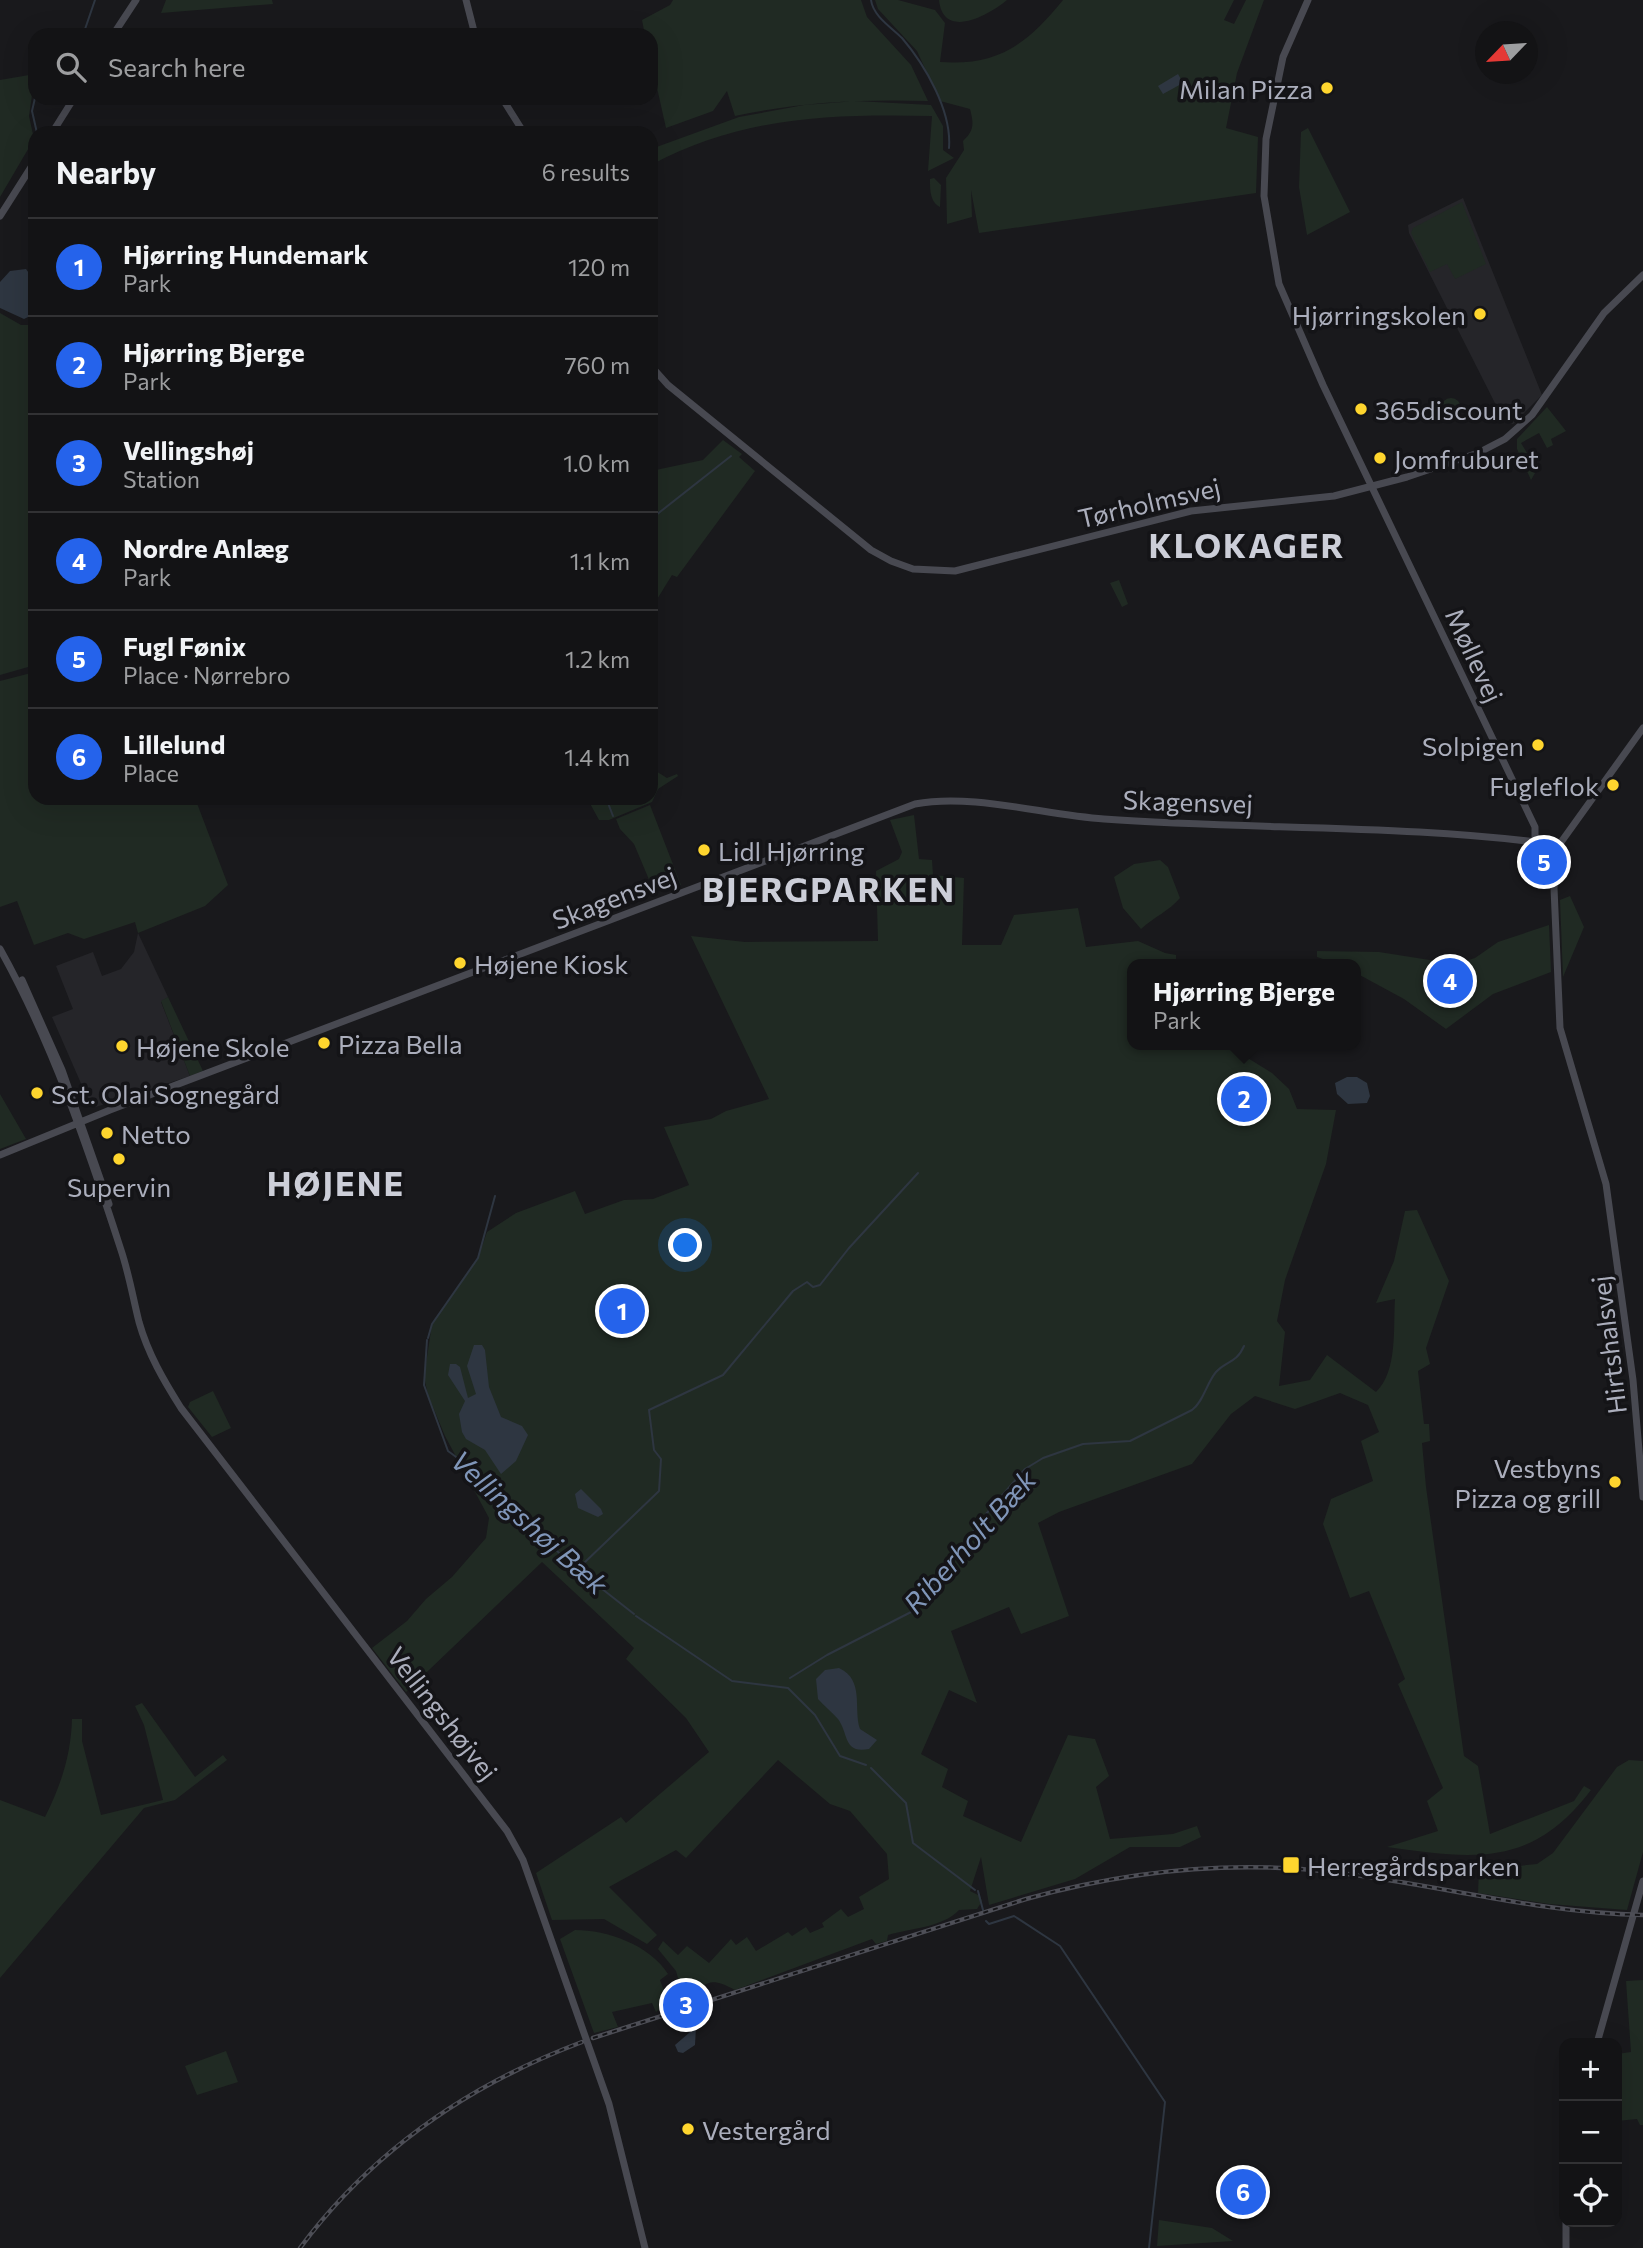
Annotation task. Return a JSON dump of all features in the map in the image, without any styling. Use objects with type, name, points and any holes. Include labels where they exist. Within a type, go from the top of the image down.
[{"type":"street","points":[[118,28],[136,0]]},
{"type":"street","points":[[467,0],[473,28]]},
{"type":"street","name":"Møllevej","points":[[1308,0],[1283,57],[1270,112],[1264,166],[1267,226],[1279,284],[1296,327],[1535,827],[1535,842]]},
{"type":"street","points":[[56,126],[70,105]]},
{"type":"street","points":[[506,105],[520,126]]},
{"type":"street","points":[[0,216],[28,172]]},
{"type":"street","name":"Tørholmsvej","points":[[658,373],[871,550],[899,565],[946,572],[1191,511],[1245,503],[1314,499],[1372,487],[1478,453],[1505,439],[1532,415],[1604,313],[1643,275]]},
{"type":"street","points":[[1559,845],[1643,728]]},
{"type":"street","name":"Skagensvej","points":[[0,1155],[915,804],[950,801],[1104,819],[1419,830],[1559,845]]},
{"type":"street","name":"Hirtshalsvej","points":[[1559,845],[1554,888],[1560,1028],[1606,1184],[1633,1380],[1643,1497]]},
{"type":"street","name":"Vellingshøjvej","points":[[0,942],[43,1025],[120,1238],[143,1334],[171,1393],[516,1845],[609,2104],[645,2248]]},
{"type":"street","name":"Vellingshøjvej","points":[[0,948],[39,1029],[79,1123]]},
{"type":"street","points":[[1598,2038],[1643,1881]]},
{"type":"street","points":[[1566,2227],[1566,2248]]},
{"type":"shaded area","points":[[166,0],[272,0],[273,4],[161,13]]},
{"type":"shaded area","points":[[673,0],[861,0],[867,17],[911,65],[928,101],[831,103],[783,107],[735,116],[727,91],[713,111],[666,128],[658,92],[658,28],[644,28],[642,20],[670,5]]},
{"type":"shaded area","points":[[875,0],[898,0],[935,10],[945,23],[940,62],[961,62],[995,56],[1010,49],[1037,29],[1063,0],[1234,0],[1224,20],[1234,24],[1246,0],[1264,0],[1237,73],[1226,128],[1258,137],[1256,193],[979,233],[971,190],[972,217],[947,224],[946,178],[964,150],[963,141],[971,130],[970,109],[940,101],[917,51],[878,9]]},
{"type":"shaded area","points":[[939,0],[1007,0],[978,18],[957,22],[942,12]]},
{"type":"shaded area","points":[[1178,74],[1183,83],[1163,94],[1158,86]]},
{"type":"shaded area","points":[[28,75],[31,126],[28,126],[28,149],[0,197],[0,80]]},
{"type":"shaded area","points":[[856,101],[931,105],[943,126],[943,150],[954,158],[928,171],[932,116],[859,116],[788,121],[754,127],[719,136],[658,162],[658,146],[739,117],[804,105]]},
{"type":"shaded area","points":[[1308,128],[1350,212],[1307,235],[1299,187],[1301,132]]},
{"type":"shaded area","points":[[934,178],[941,185],[940,207],[931,195],[930,179]]},
{"type":"shaded area","name":"Hjørringskolen","points":[[1463,198],[1542,395],[1513,424],[1505,422],[1499,411],[1409,233],[1408,225]]},
{"type":"shaded area","points":[[1462,202],[1486,264],[1455,279],[1447,264],[1430,272],[1411,233],[1413,228]]},
{"type":"shaded area","points":[[26,269],[28,272],[28,317],[24,319],[0,308],[0,282],[10,271]]},
{"type":"shaded area","points":[[0,313],[21,325],[28,325],[28,667],[0,675]]},
{"type":"shaded area","points":[[1451,398],[1458,401],[1461,408],[1458,415],[1451,418],[1444,415],[1441,408],[1444,401]]},
{"type":"shaded area","points":[[1547,407],[1566,431],[1551,439],[1553,445],[1547,448],[1539,433],[1521,443],[1527,453],[1525,460],[1530,471],[1535,473],[1531,480],[1517,449],[1517,439]]},
{"type":"shaded area","points":[[723,440],[742,454],[739,457],[755,471],[677,577],[672,575],[658,598],[658,470],[703,460]]},
{"type":"shaded area","points":[[1119,580],[1128,604],[1122,607],[1110,583]]},
{"type":"shaded area","points":[[28,674],[28,805],[198,805],[228,885],[205,906],[138,933],[135,922],[84,939],[68,933],[34,945],[17,901],[0,907],[0,681]]},
{"type":"shaded area","points":[[658,772],[667,778],[677,774],[678,776],[658,789]]},
{"type":"shaded area","points":[[591,805],[645,805],[609,820],[599,820]]},
{"type":"shaded area","points":[[650,805],[681,885],[667,890],[661,886],[653,889],[634,844],[620,829],[616,819]]},
{"type":"shaded area","points":[[914,815],[919,859],[932,860],[933,875],[964,878],[962,945],[1001,945],[1014,915],[1078,908],[1086,947],[1138,941],[1176,955],[1176,959],[1127,959],[1127,1050],[1237,1050],[1272,1073],[1289,1089],[1297,1109],[1336,1110],[1326,1164],[1285,1280],[1277,1321],[1285,1332],[1279,1386],[1310,1380],[1327,1355],[1376,1392],[1388,1373],[1391,1361],[1395,1299],[1376,1303],[1394,1261],[1405,1211],[1417,1210],[1449,1281],[1426,1348],[1430,1364],[1418,1371],[1424,1424],[1429,1424],[1430,1441],[1422,1443],[1426,1487],[1464,1756],[1478,1766],[1490,1834],[1574,1801],[1584,1786],[1591,1790],[1569,1815],[1546,1833],[1523,1845],[1500,1852],[1474,1855],[1387,1847],[1438,1831],[1427,1801],[1443,1788],[1398,1684],[1405,1679],[1369,1591],[1350,1598],[1323,1524],[1331,1499],[1373,1481],[1361,1441],[1379,1432],[1368,1405],[1340,1393],[1295,1409],[1255,1396],[1231,1414],[1192,1464],[1059,1512],[1038,1523],[1069,1616],[1021,1634],[1009,1607],[951,1631],[977,1703],[949,1690],[921,1754],[948,1769],[942,1787],[968,1801],[963,1816],[1021,1842],[1068,1735],[1095,1739],[1109,1776],[1096,1787],[1110,1839],[1173,1834],[1197,1826],[1201,1837],[1180,1847],[1130,1847],[1075,1879],[989,1905],[981,1857],[970,1891],[980,1896],[982,1901],[977,1909],[959,1910],[944,1921],[888,1935],[887,1941],[876,1944],[872,1939],[735,1990],[713,1982],[683,1995],[676,1971],[658,1949],[663,1941],[678,1955],[687,1946],[709,1963],[731,1939],[736,1945],[747,1937],[756,1951],[788,1932],[792,1936],[806,1927],[810,1933],[824,1927],[822,1923],[841,1909],[848,1917],[864,1909],[859,1897],[889,1879],[887,1854],[850,1811],[830,1804],[778,1760],[686,1858],[676,1850],[609,1887],[657,1935],[647,1944],[604,1919],[552,1920],[536,1873],[621,1817],[626,1823],[709,1752],[686,1718],[626,1659],[634,1648],[542,1562],[406,1692],[372,1648],[407,1621],[426,1599],[452,1577],[486,1538],[489,1518],[445,1436],[428,1395],[424,1377],[432,1324],[478,1258],[487,1232],[516,1213],[575,1191],[585,1214],[624,1200],[653,1199],[689,1185],[664,1127],[711,1119],[726,1111],[769,1099],[691,936],[745,942],[878,941],[876,871],[899,859],[902,852],[890,820]]},
{"type":"shaded area","points":[[1160,860],[1168,867],[1180,898],[1141,929],[1123,908],[1114,877],[1134,864]]},
{"type":"shaded area","points":[[1570,896],[1584,927],[1563,977],[1560,900]]},
{"type":"shaded area","points":[[1549,925],[1551,972],[1493,994],[1446,1029],[1404,999],[1361,976],[1361,959],[1317,957],[1317,951],[1379,952],[1455,964],[1475,958],[1498,942]]},
{"type":"shaded area","name":"Højene Skole","points":[[138,933],[168,997],[161,1002],[190,1076],[96,1107],[90,1104],[52,1017],[73,1009],[56,966],[93,952],[102,976],[121,969],[134,952]]},
{"type":"shaded area","points":[[168,997],[203,1071],[190,1076],[161,1001]]},
{"type":"shaded area","points":[[1347,1077],[1357,1077],[1367,1083],[1370,1096],[1367,1103],[1348,1104],[1337,1094],[1335,1083]]},
{"type":"shaded area","points":[[0,1094],[26,1139],[0,1149]]},
{"type":"shaded area","points":[[474,1345],[482,1345],[485,1350],[489,1387],[501,1417],[522,1426],[528,1435],[516,1461],[501,1474],[485,1450],[466,1439],[462,1432],[459,1414],[465,1401],[448,1375],[450,1364],[456,1364],[460,1367],[468,1398],[476,1394],[467,1366]]},
{"type":"shaded area","points":[[213,1391],[231,1428],[212,1437],[188,1407],[190,1402]]},
{"type":"shaded area","points":[[581,1489],[603,1514],[598,1517],[578,1508],[575,1494]]},
{"type":"shaded area","points":[[839,1668],[847,1673],[855,1687],[860,1729],[877,1740],[869,1749],[855,1749],[851,1746],[838,1719],[818,1699],[816,1679],[825,1670]]},
{"type":"shaded area","points":[[142,1703],[195,1777],[223,1755],[227,1760],[175,1800],[144,1808],[0,1978],[0,1800],[45,1817],[64,1770],[72,1719],[82,1719],[82,1741],[101,1815],[163,1800],[144,1725],[135,1706]]},
{"type":"shaded area","points":[[1629,1760],[1643,1761],[1643,1852],[1627,1910],[1549,1904],[1478,1893],[1479,1870],[1537,1864],[1553,1853],[1617,1767]]},
{"type":"shaded area","points":[[575,1930],[614,1936],[639,1947],[668,1974],[660,1980],[664,1991],[671,1998],[656,2012],[652,2003],[612,2012],[618,2027],[594,2033],[560,1939]]},
{"type":"shaded area","points":[[1643,1980],[1643,2125],[1640,2125],[1637,2119],[1622,2120],[1622,2053],[1631,2052],[1626,1981]]},
{"type":"shaded area","points":[[696,2027],[695,2045],[683,2053],[678,2052],[675,2045]]},
{"type":"shaded area","points":[[226,2051],[238,2082],[197,2095],[185,2066]]},
{"type":"shaded area","points":[[1159,2220],[1212,2228],[1233,2241],[1157,2246]]},
{"type":"waterway","points":[[85,28],[95,0]]},
{"type":"waterway","points":[[871,0],[879,16],[902,38],[928,75],[942,104],[949,134],[949,148]]},
{"type":"waterway","points":[[33,105],[35,126]]},
{"type":"waterway","points":[[658,513],[731,456]]},
{"type":"waterway","points":[[609,805],[613,816]]},
{"type":"waterway","points":[[583,1564],[659,1491],[661,1459],[654,1450],[649,1410],[723,1375],[793,1291],[807,1282],[813,1287],[820,1285],[849,1248],[918,1173]]},
{"type":"waterway","name":"Vellingshøj Bæk","points":[[428,1338],[432,1324],[478,1258],[495,1196]]},
{"type":"waterway","name":"Vellingshøj Bæk","points":[[427,1340],[424,1385],[448,1451],[505,1493],[523,1520],[578,1570],[634,1614]]},
{"type":"waterway","name":"Riberholt Bæk","points":[[790,1678],[827,1655],[915,1610],[986,1514],[1025,1469],[1043,1458],[1083,1444],[1130,1441],[1192,1410],[1216,1372],[1235,1359],[1244,1346]]},
{"type":"waterway","name":"Vellingshøj Bæk","points":[[636,1616],[732,1681],[788,1688],[815,1715],[840,1756],[866,1765]]},
{"type":"waterway","name":"Vellingshøj Bæk","points":[[871,1768],[906,1803],[913,1843],[975,1890]]},
{"type":"waterway","name":"Vellingshøj Bæk","points":[[978,1891],[983,1910]]},
{"type":"waterway","name":"Vellingshøj Bæk","points":[[986,1921],[989,1924],[1014,1916],[1060,1946],[1165,2102],[1149,2248]]},
{"type":"railway","points":[[593,2038],[1026,1899],[1101,1881],[1177,1870],[1254,1867],[1332,1872],[1526,1904],[1643,1915]]},
{"type":"railway","points":[[300,2248],[328,2213],[359,2181],[391,2151],[426,2124],[500,2079],[582,2042]]},
{"type":"place","name":"Milan Pizza","points":[[1327,88]]},
{"type":"place","name":"Hjørringskolen","points":[[1480,314]]},
{"type":"place","name":"365discount","points":[[1361,409]]},
{"type":"place","name":"Jomfruburet","points":[[1380,458]]},
{"type":"place","name":"Solpigen","points":[[1538,745]]},
{"type":"place","name":"Fugleflok","points":[[1613,785]]},
{"type":"place","name":"Lidl Hjørring","points":[[704,850]]},
{"type":"place","name":"Fugl Fønix","points":[[1544,862]]},
{"type":"place","name":"Højene Kiosk","points":[[460,963]]},
{"type":"place","name":"Nordre Anlæg","points":[[1450,981]]},
{"type":"place","name":"Pizza Bella","points":[[324,1043]]},
{"type":"place","name":"Højene Skole","points":[[122,1046]]},
{"type":"place","name":"Sct. Olai Sognegård","points":[[37,1093]]},
{"type":"place","name":"Hjørring Bjerge","points":[[1244,1099]]},
{"type":"place","name":"Netto","points":[[107,1133]]},
{"type":"place","name":"Supervin","points":[[119,1159]]},
{"type":"place","name":"Hjørring Hundemark","points":[[622,1311]]},
{"type":"place","name":"Vestbyns Pizza og grill","points":[[1615,1482]]},
{"type":"place","name":"Herregårdsparken","points":[[1291,1865]]},
{"type":"place","name":"Vellingshøj","points":[[686,2005]]},
{"type":"place","name":"Vestergård","points":[[688,2129]]},
{"type":"place","name":"Lillelund","points":[[1243,2192]]},
{"type":"district","name":"KLOKAGER","points":[[1247,544]]},
{"type":"district","name":"BJERGPARKEN","points":[[829,888]]},
{"type":"district","name":"HØJENE","points":[[336,1182]]}]
